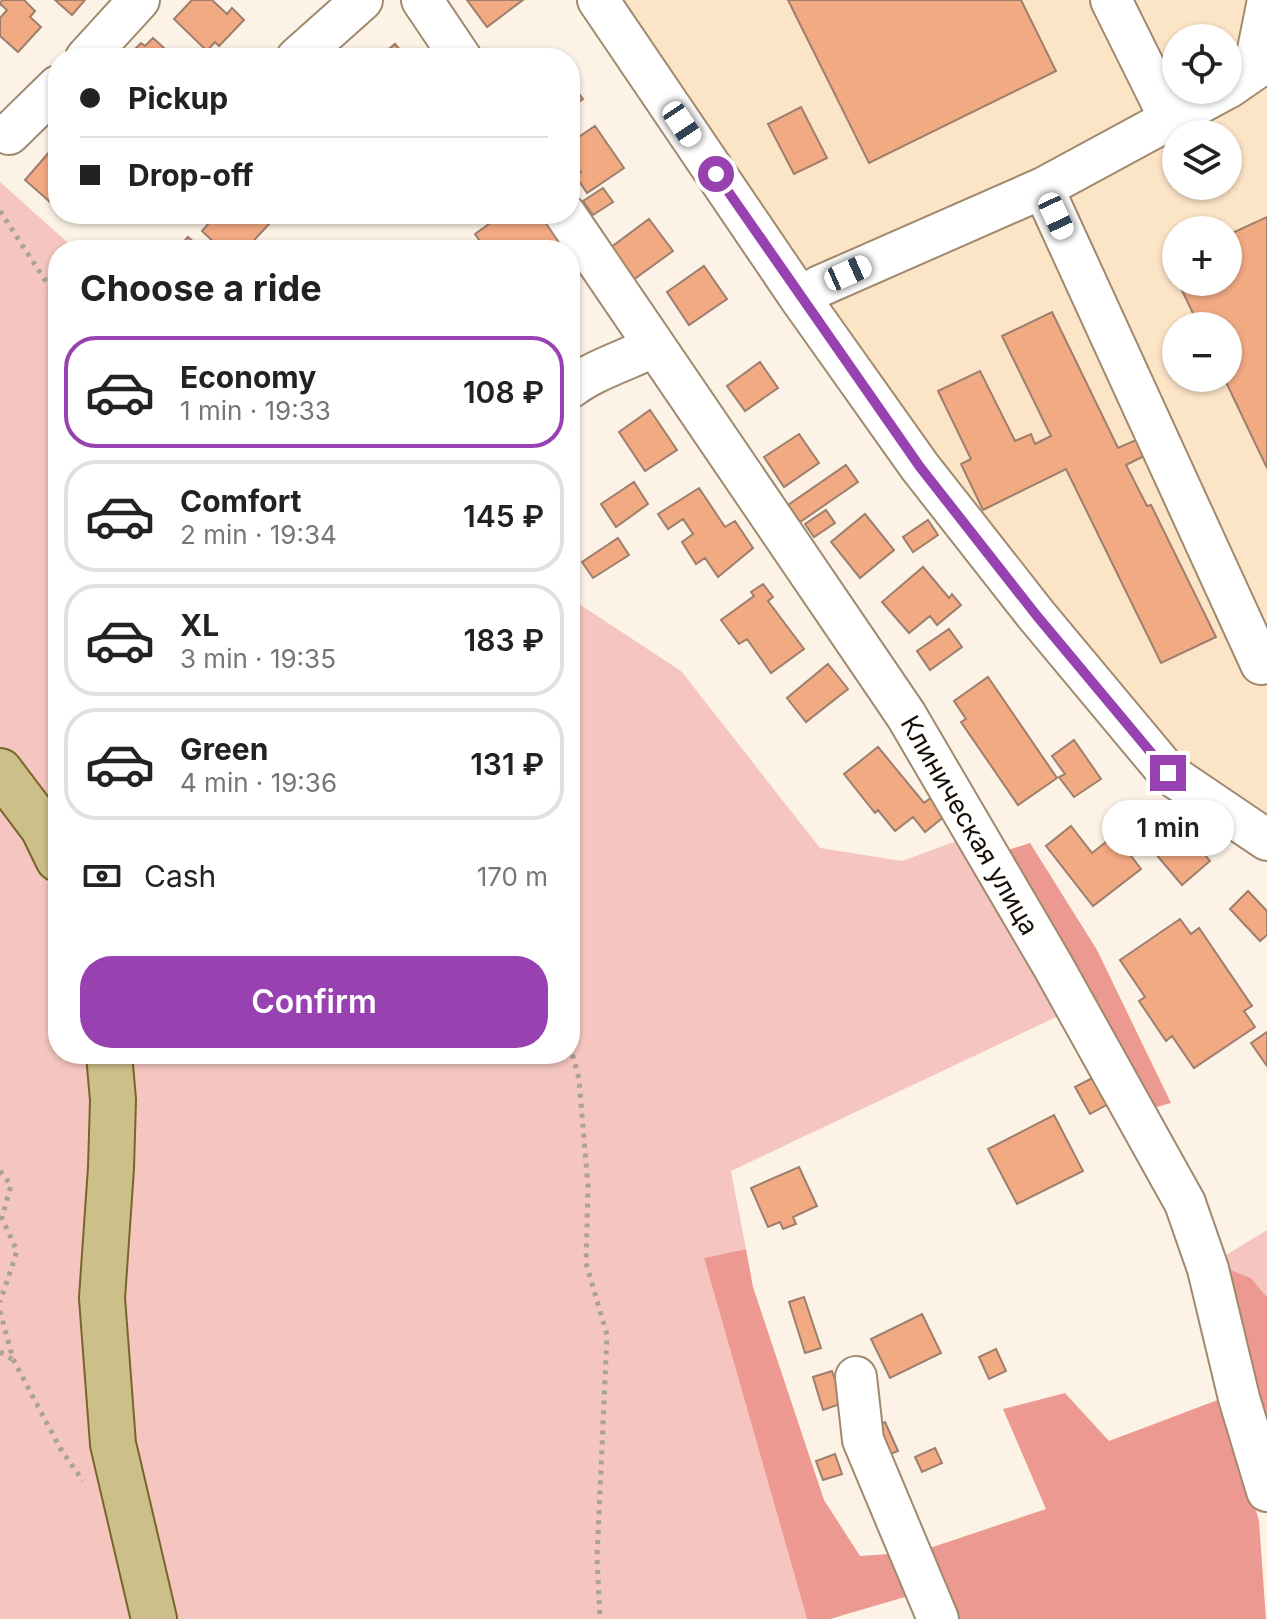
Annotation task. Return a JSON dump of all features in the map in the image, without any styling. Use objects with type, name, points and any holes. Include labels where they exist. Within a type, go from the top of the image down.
[{"type":"main road","points":[[0,771],[48,838]]},
{"type":"main road","points":[[110,1064],[113,1100],[111,1168],[102,1298],[111,1430],[154,1619]]},
{"type":"street","points":[[95,48],[139,0]]},
{"type":"street","points":[[308,48],[362,0]]},
{"type":"street","points":[[422,0],[454,48]]},
{"type":"street","points":[[598,0],[800,298],[920,467],[1037,616],[1168,773],[1267,840]]},
{"type":"street","points":[[1111,0],[1169,117]]},
{"type":"street","points":[[800,298],[820,286],[1043,188],[1169,117],[1243,82],[1267,5]]},
{"type":"street","points":[[9,134],[48,96]]},
{"type":"street","points":[[1043,188],[1261,664],[1267,661]]},
{"type":"street","name":"Клиническая улица","points":[[572,224],[906,715],[1053,966],[1185,1203],[1208,1269],[1239,1398],[1267,1491]]},
{"type":"street","points":[[580,380],[654,346]]},
{"type":"street","points":[[856,1377],[863,1440],[938,1619]]},
{"type":"path","points":[[0,211],[48,285]]},
{"type":"path","points":[[575,1064],[588,1187],[586,1263],[607,1335],[597,1558],[600,1619]]},
{"type":"path","points":[[0,1171],[11,1185],[2,1218],[17,1251],[0,1302]]},
{"type":"path","points":[[0,1311],[13,1359],[60,1448],[90,1491]]},
{"type":"path","points":[[0,1352],[13,1359]]},
{"type":"shaded area","points":[[609,0],[1267,0],[1267,818],[1178,761],[924,459]]},
{"type":"shaded area","points":[[0,182],[65,240],[48,240],[48,805],[0,747]]},
{"type":"shaded area","points":[[580,605],[681,671],[820,848],[902,861],[965,838],[1069,1011],[731,1171],[746,1249],[704,1258],[807,1619],[168,1619],[128,1446],[120,1304],[128,1064],[580,1064]]},
{"type":"shaded area","points":[[0,803],[30,843],[48,883],[48,1064],[94,1064],[84,1362],[94,1450],[138,1619],[0,1619]]},
{"type":"shaded area","points":[[1030,843],[1097,950],[1171,1103],[1142,1111],[1005,851]]},
{"type":"shaded area","points":[[1267,1230],[1267,1297],[1251,1278],[1213,1263]]},
{"type":"shaded area","points":[[746,1249],[753,1287],[824,1500],[860,1556],[904,1553],[915,1594],[830,1619],[807,1619],[704,1258]]},
{"type":"shaded area","points":[[1213,1263],[1251,1278],[1267,1297],[1267,1441]]},
{"type":"shaded area","points":[[1065,1393],[1109,1441],[1223,1398],[1259,1521],[1266,1619],[953,1619],[921,1551],[1046,1509],[1003,1409]]},
{"type":"building","points":[[2,0],[24,0],[35,11],[30,17],[41,27],[18,52],[0,36],[0,18],[7,10],[0,4]]},
{"type":"building","points":[[55,0],[85,0],[72,15]]},
{"type":"building","points":[[192,0],[212,0],[227,14],[232,8],[244,20],[219,46],[215,42],[210,48],[204,48],[174,19]]},
{"type":"building","points":[[467,0],[523,0],[487,27]]},
{"type":"building","points":[[788,0],[1021,0],[1056,71],[869,163]]},
{"type":"building","points":[[153,38],[164,48],[136,48],[141,43],[145,46]]},
{"type":"building","points":[[801,107],[827,158],[794,174],[768,124]]},
{"type":"building","points":[[595,126],[624,168],[587,193],[580,182],[580,136]]},
{"type":"building","points":[[48,153],[48,200],[25,180]]},
{"type":"building","points":[[603,188],[613,202],[593,215],[583,201]]},
{"type":"building","points":[[1267,217],[1267,468],[1231,392],[1242,392],[1242,312],[1192,312],[1185,296],[1242,296],[1242,229]]},
{"type":"building","points":[[649,219],[673,251],[633,280],[610,248]]},
{"type":"building","points":[[208,224],[269,224],[254,240],[211,240],[202,231]]},
{"type":"building","points":[[489,224],[558,224],[566,236],[560,240],[479,240],[475,234]]},
{"type":"building","points":[[704,266],[727,299],[689,325],[667,292]]},
{"type":"building","points":[[1052,312],[1118,448],[1136,440],[1144,456],[1126,465],[1147,506],[1151,505],[1216,637],[1161,663],[1066,469],[983,510],[961,464],[971,459],[938,391],[980,371],[1015,441],[1031,434],[1035,444],[1051,436],[1002,336]]},
{"type":"building","points":[[760,362],[778,388],[745,411],[727,386]]},
{"type":"building","points":[[650,410],[677,450],[645,471],[619,432]]},
{"type":"building","points":[[799,434],[819,463],[784,487],[764,457]]},
{"type":"building","points":[[846,465],[858,482],[800,522],[788,505]]},
{"type":"building","points":[[634,482],[648,504],[616,527],[601,504]]},
{"type":"building","points":[[699,488],[725,527],[735,521],[753,548],[718,577],[705,558],[696,564],[682,542],[693,534],[683,519],[668,529],[658,514]]},
{"type":"building","points":[[826,510],[835,523],[814,537],[805,524]]},
{"type":"building","points":[[865,514],[894,550],[860,578],[831,542]]},
{"type":"building","points":[[928,520],[938,535],[913,552],[903,537]]},
{"type":"building","points":[[618,538],[629,555],[593,578],[582,562]]},
{"type":"building","points":[[923,567],[949,598],[952,594],[961,605],[937,625],[930,616],[909,633],[882,602]]},
{"type":"building","points":[[763,584],[773,597],[768,601],[804,649],[771,673],[747,639],[739,644],[721,620],[754,596],[751,592]]},
{"type":"building","points":[[949,629],[962,647],[930,670],[917,651]]},
{"type":"building","points":[[828,664],[848,689],[806,722],[787,698]]},
{"type":"building","points":[[988,677],[1057,778],[1018,805],[961,722],[966,719],[954,701]]},
{"type":"building","points":[[1074,740],[1101,779],[1074,797],[1059,777],[1065,774],[1052,756]]},
{"type":"building","points":[[878,747],[924,803],[932,797],[946,815],[925,832],[913,817],[895,831],[878,810],[875,813],[844,774]]},
{"type":"building","points":[[1071,826],[1092,853],[1115,835],[1141,869],[1093,906],[1046,846]]},
{"type":"building","points":[[1183,829],[1210,861],[1182,885],[1155,853]]},
{"type":"building","points":[[1248,891],[1267,911],[1267,935],[1260,941],[1230,909]]},
{"type":"building","points":[[1180,919],[1191,934],[1199,928],[1252,1006],[1244,1011],[1255,1027],[1194,1068],[1172,1036],[1166,1041],[1139,1001],[1145,997],[1120,960]]},
{"type":"building","points":[[1267,1032],[1267,1066],[1251,1043]]},
{"type":"building","points":[[1100,1074],[1115,1100],[1090,1114],[1075,1087]]},
{"type":"building","points":[[1054,1115],[1083,1171],[1017,1204],[988,1149]]},
{"type":"building","points":[[799,1167],[817,1206],[793,1217],[796,1224],[783,1229],[780,1222],[768,1227],[751,1188]]},
{"type":"building","points":[[804,1297],[821,1348],[805,1353],[789,1302]]},
{"type":"building","points":[[922,1314],[941,1353],[890,1378],[871,1339]]},
{"type":"building","points":[[996,1349],[1006,1371],[989,1379],[979,1357]]},
{"type":"building","points":[[832,1371],[843,1403],[823,1410],[813,1377]]},
{"type":"building","points":[[885,1422],[898,1451],[888,1455],[876,1426]]},
{"type":"building","points":[[935,1448],[942,1463],[922,1472],[915,1457]]},
{"type":"building","points":[[835,1454],[842,1474],[823,1480],[816,1461]]},
{"type":"route","points":[[716,174],[920,467],[1037,616],[1168,773]]}]
